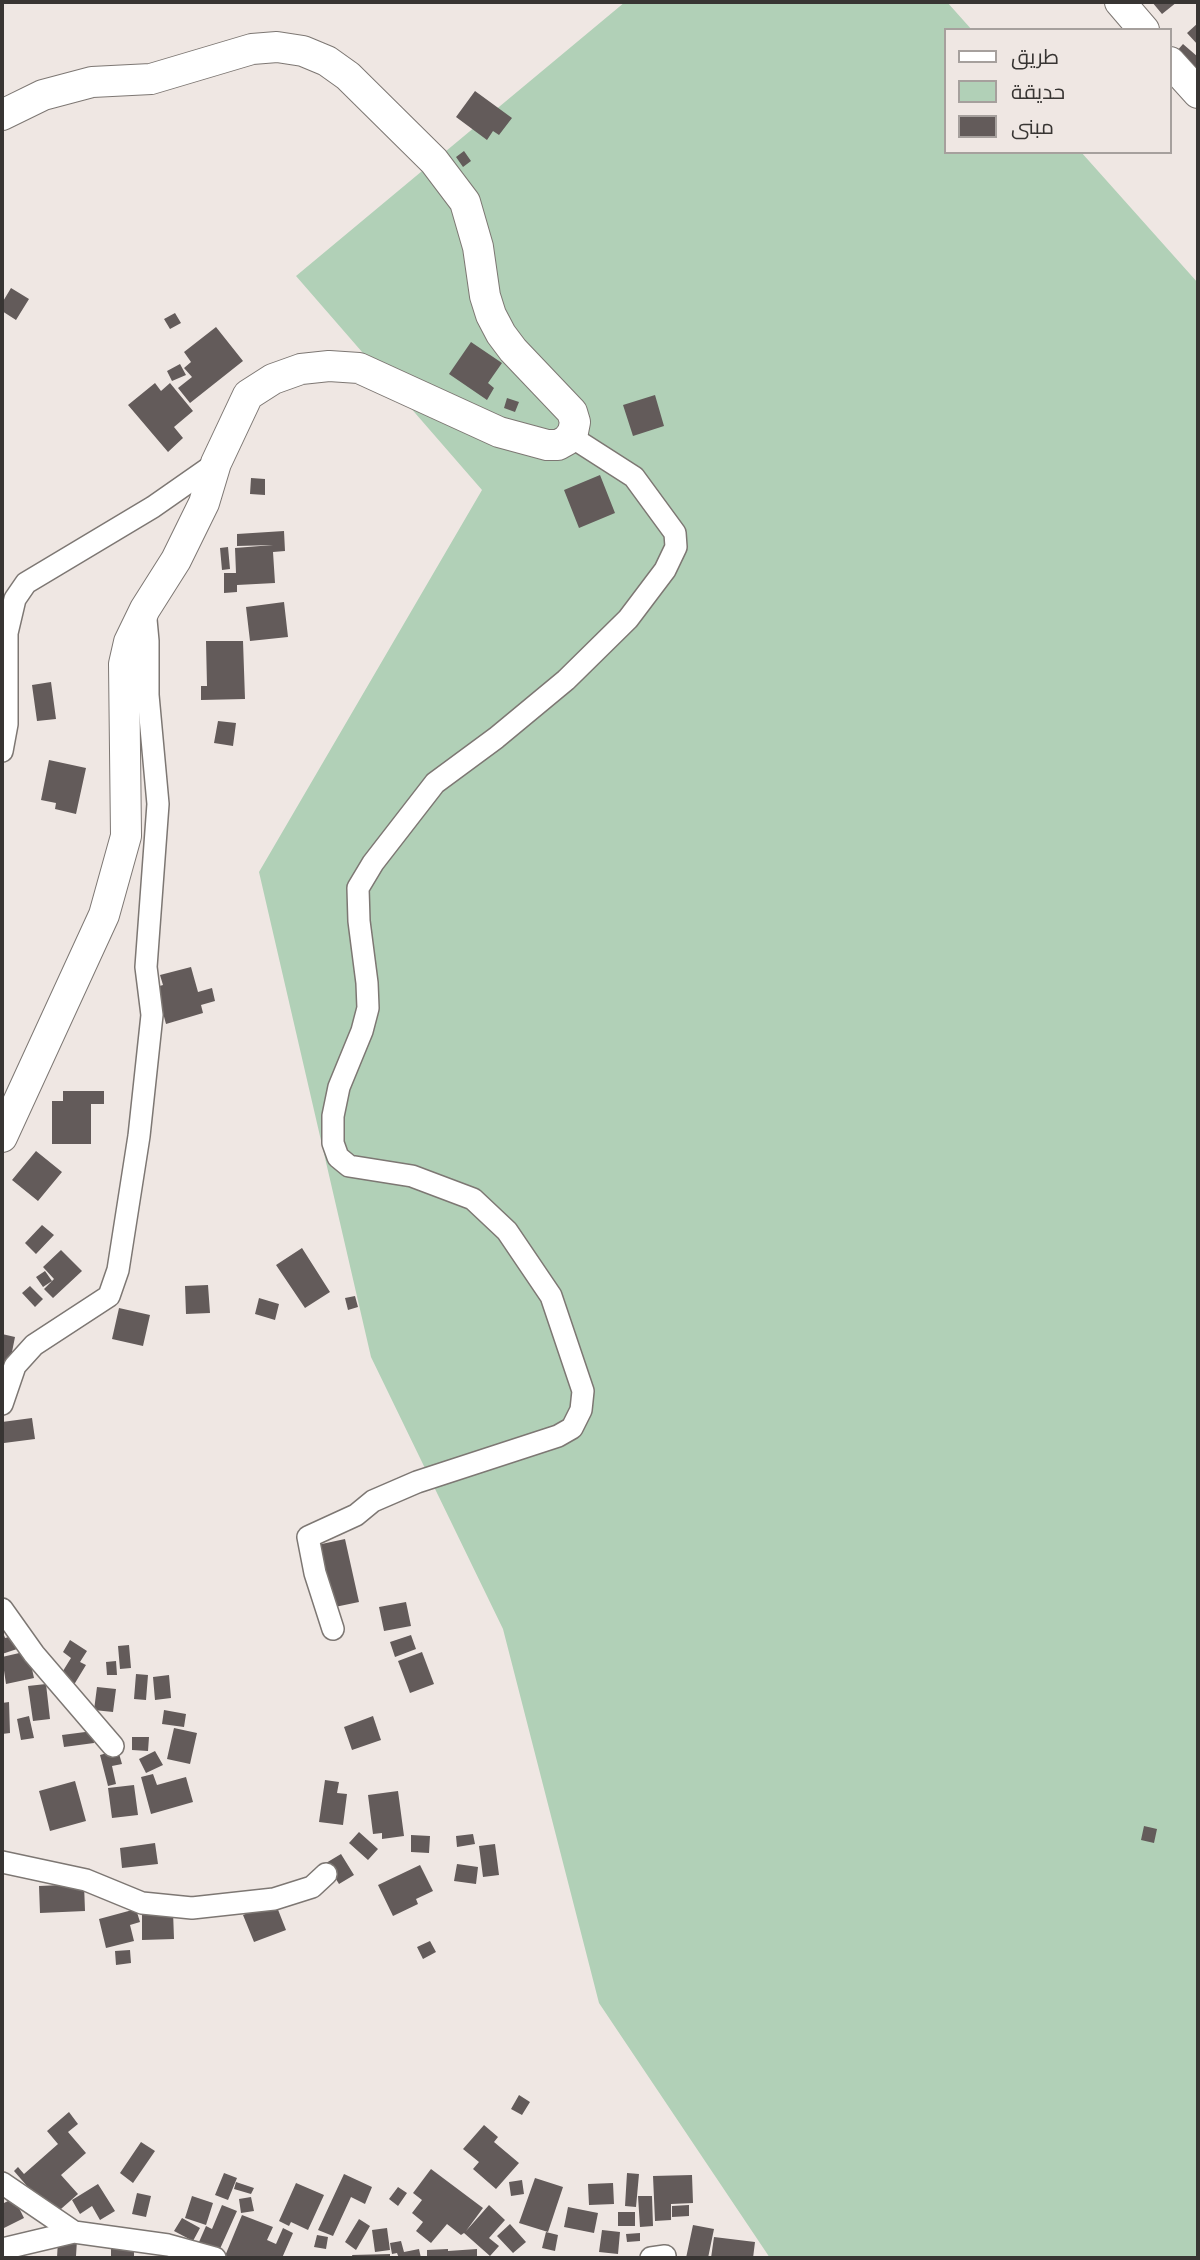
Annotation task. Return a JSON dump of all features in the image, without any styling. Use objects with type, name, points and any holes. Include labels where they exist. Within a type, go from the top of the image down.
[{"type":"street","points":[[1120,2],[1142,28]]},
{"type":"street","points":[[2,115],[43,96],[92,82],[151,79],[252,49],[277,47],[303,51],[327,61],[348,76],[434,161],[465,202],[478,247],[485,296],[491,316],[513,350],[572,412],[575,422],[570,436],[562,443],[552,446],[499,432],[359,368],[329,366],[300,369],[273,379],[248,394],[216,463],[204,503],[177,560],[145,609],[129,642],[124,664],[126,836],[104,915],[2,1137]]},
{"type":"street","points":[[1172,64],[1198,93]]},
{"type":"street","points":[[333,1629],[307,1537],[356,1515],[373,1501],[417,1482],[558,1436],[572,1428],[582,1410],[583,1391],[551,1296],[507,1231],[473,1199],[412,1177],[349,1166],[338,1157],[333,1143],[333,1116],[339,1087],[362,1031],[368,1008],[358,888],[373,863],[435,783],[506,730],[602,646],[628,620],[665,570],[676,547],[676,533],[634,477],[570,436]]},
{"type":"street","points":[[2,751],[7,724],[7,633],[15,599],[26,583],[62,559],[153,507],[216,463]]},
{"type":"street","points":[[2,1404],[15,1366],[34,1345],[109,1296],[118,1270],[139,1136],[152,1015],[146,967],[159,804],[148,695],[145,609]]},
{"type":"street","points":[[2,1609],[34,1654],[113,1746]]},
{"type":"street","points":[[2,1862],[86,1880],[142,1903],[192,1908],[274,1899],[312,1886],[326,1874]]},
{"type":"street","points":[[2,2183],[74,2232]]},
{"type":"street","points":[[2,2249],[74,2232],[168,2245],[215,2258]]},
{"type":"green space","points":[[625,2],[947,2],[970,28],[944,28],[944,154],[1083,154],[1198,283],[1198,2258],[770,2258],[599,2003],[503,1629],[371,1357],[259,872],[482,490],[296,276]]},
{"type":"building","points":[[1152,2],[1177,2],[1162,14]]},
{"type":"building","points":[[1198,23],[1198,45],[1187,33]]},
{"type":"building","points":[[1183,44],[1198,57],[1198,72],[1176,52]]},
{"type":"building","points":[[475,91],[512,118],[499,135],[493,131],[487,140],[456,117]]},
{"type":"building","points":[[464,151],[471,161],[463,167],[456,157]]},
{"type":"building","points":[[11,288],[29,299],[16,320],[2,311],[2,303]]},
{"type":"building","points":[[175,313],[181,323],[170,329],[164,319]]},
{"type":"building","points":[[216,327],[243,361],[190,403],[178,388],[192,377],[184,368],[191,362],[184,352]]},
{"type":"building","points":[[471,342],[502,363],[488,383],[494,388],[487,400],[449,374]]},
{"type":"building","points":[[180,364],[186,375],[172,381],[167,371]]},
{"type":"building","points":[[155,383],[161,391],[170,383],[193,411],[174,427],[183,438],[168,452],[128,405]]},
{"type":"building","points":[[655,395],[664,426],[633,436],[623,405]]},
{"type":"building","points":[[507,398],[519,402],[515,412],[504,408]]},
{"type":"building","points":[[600,475],[615,513],[579,528],[564,490]]},
{"type":"building","points":[[251,478],[265,479],[265,495],[250,494]]},
{"type":"building","points":[[284,531],[285,551],[273,552],[275,583],[237,585],[237,592],[224,593],[224,573],[236,573],[235,548],[273,545],[237,546],[237,534]]},
{"type":"building","points":[[228,547],[230,569],[222,570],[220,548]]},
{"type":"building","points":[[284,602],[288,637],[250,641],[246,607]]},
{"type":"building","points":[[206,641],[243,641],[245,699],[201,700],[201,686],[207,686]]},
{"type":"building","points":[[51,682],[56,719],[37,721],[32,685]]},
{"type":"building","points":[[218,721],[236,723],[233,746],[214,743]]},
{"type":"building","points":[[49,760],[86,768],[76,814],[55,809],[56,803],[41,800]]},
{"type":"building","points":[[191,967],[198,992],[212,988],[215,1001],[201,1005],[203,1013],[166,1024],[156,987],[163,985],[160,975]]},
{"type":"building","points":[[63,1091],[104,1091],[104,1104],[91,1104],[91,1144],[52,1144],[52,1101],[63,1101]]},
{"type":"building","points":[[36,1151],[62,1172],[38,1201],[12,1180]]},
{"type":"building","points":[[42,1225],[54,1235],[36,1254],[25,1243]]},
{"type":"building","points":[[302,1248],[330,1292],[305,1308],[276,1265]]},
{"type":"building","points":[[61,1250],[82,1271],[53,1298],[44,1289],[54,1279],[43,1267]]},
{"type":"building","points":[[45,1271],[52,1281],[43,1287],[36,1277]]},
{"type":"building","points":[[208,1285],[210,1313],[186,1314],[185,1286]]},
{"type":"building","points":[[30,1286],[43,1299],[35,1307],[22,1293]]},
{"type":"building","points":[[355,1296],[358,1307],[348,1310],[345,1298]]},
{"type":"building","points":[[259,1298],[279,1304],[275,1320],[255,1314]]},
{"type":"building","points":[[119,1308],[150,1315],[143,1346],[112,1339]]},
{"type":"building","points":[[2,1334],[15,1337],[5,1387],[2,1387]]},
{"type":"building","points":[[32,1418],[35,1439],[4,1443],[2,1422]]},
{"type":"building","points":[[345,1539],[359,1602],[330,1608],[317,1545]]},
{"type":"building","points":[[406,1602],[411,1626],[384,1631],[379,1607]]},
{"type":"building","points":[[2,1630],[5,1638],[13,1636],[17,1649],[2,1654]]},
{"type":"building","points":[[411,1635],[416,1649],[395,1657],[390,1642]]},
{"type":"building","points":[[70,1640],[87,1651],[80,1662],[86,1665],[72,1688],[58,1679],[71,1658],[63,1652]]},
{"type":"building","points":[[129,1645],[131,1668],[120,1669],[118,1646]]},
{"type":"building","points":[[28,1651],[34,1678],[6,1684],[2,1657]]},
{"type":"building","points":[[422,1652],[434,1684],[410,1693],[398,1661]]},
{"type":"building","points":[[116,1661],[117,1675],[107,1675],[106,1662]]},
{"type":"building","points":[[136,1674],[148,1675],[146,1700],[134,1699]]},
{"type":"building","points":[[169,1675],[171,1698],[155,1700],[153,1677]]},
{"type":"building","points":[[46,1684],[50,1719],[33,1721],[28,1686]]},
{"type":"building","points":[[97,1687],[116,1689],[113,1712],[94,1710]]},
{"type":"building","points":[[9,1702],[10,1733],[2,1734],[2,1703]]},
{"type":"building","points":[[164,1710],[186,1714],[184,1727],[162,1724]]},
{"type":"building","points":[[29,1716],[34,1738],[21,1740],[17,1719]]},
{"type":"building","points":[[373,1716],[381,1740],[352,1750],[344,1727]]},
{"type":"building","points":[[174,1728],[197,1733],[190,1764],[167,1759]]},
{"type":"building","points":[[93,1731],[94,1743],[64,1747],[62,1735]]},
{"type":"building","points":[[132,1737],[149,1737],[148,1751],[132,1750]]},
{"type":"building","points":[[118,1750],[122,1764],[112,1766],[116,1784],[108,1786],[100,1755]]},
{"type":"building","points":[[155,1751],[163,1765],[146,1773],[139,1759]]},
{"type":"building","points":[[153,1774],[157,1785],[186,1777],[193,1802],[151,1814],[141,1777]]},
{"type":"building","points":[[325,1780],[339,1782],[337,1793],[347,1794],[343,1825],[319,1822]]},
{"type":"building","points":[[75,1781],[86,1821],[50,1831],[39,1791]]},
{"type":"building","points":[[134,1785],[138,1815],[112,1818],[108,1788]]},
{"type":"building","points":[[398,1791],[404,1836],[382,1839],[382,1833],[373,1834],[368,1795]]},
{"type":"building","points":[[1144,1826],[1157,1829],[1154,1843],[1141,1840]]},
{"type":"building","points":[[359,1832],[378,1849],[368,1860],[349,1843]]},
{"type":"building","points":[[473,1834],[475,1844],[457,1847],[456,1836]]},
{"type":"building","points":[[411,1835],[430,1836],[429,1853],[411,1852]]},
{"type":"building","points":[[155,1843],[158,1864],[122,1868],[120,1848]]},
{"type":"building","points":[[495,1844],[499,1875],[483,1877],[479,1846]]},
{"type":"building","points":[[341,1854],[354,1875],[339,1884],[326,1863]]},
{"type":"building","points":[[457,1864],[478,1867],[476,1884],[454,1881]]},
{"type":"building","points":[[420,1865],[433,1891],[416,1899],[418,1904],[393,1916],[378,1885]]},
{"type":"building","points":[[84,1884],[85,1911],[40,1913],[39,1886]]},
{"type":"building","points":[[275,1902],[286,1930],[254,1942],[243,1915]]},
{"type":"building","points":[[136,1909],[140,1922],[130,1925],[134,1941],[106,1948],[99,1919]]},
{"type":"building","points":[[142,1911],[173,1911],[174,1939],[142,1940]]},
{"type":"building","points":[[430,1941],[436,1952],[423,1959],[417,1947]]},
{"type":"building","points":[[130,1950],[131,1963],[116,1965],[115,1951]]},
{"type":"building","points":[[519,2095],[530,2102],[522,2115],[511,2109]]},
{"type":"building","points":[[69,2112],[78,2124],[68,2132],[86,2153],[61,2175],[78,2194],[53,2216],[14,2171],[18,2167],[24,2174],[58,2144],[47,2131]]},
{"type":"building","points":[[484,2125],[498,2137],[494,2142],[519,2163],[496,2189],[473,2169],[479,2162],[463,2149]]},
{"type":"building","points":[[141,2142],[155,2151],[133,2183],[120,2173]]},
{"type":"building","points":[[431,2169],[483,2208],[466,2231],[489,2205],[505,2220],[489,2238],[499,2246],[490,2256],[464,2233],[461,2235],[447,2224],[431,2243],[416,2231],[423,2222],[412,2213],[422,2200],[413,2193]]},
{"type":"building","points":[[224,2173],[237,2178],[228,2200],[215,2195]]},
{"type":"building","points":[[627,2173],[639,2174],[636,2207],[625,2206]]},
{"type":"building","points":[[344,2174],[372,2187],[365,2204],[351,2197],[333,2236],[318,2230]]},
{"type":"building","points":[[692,2175],[693,2203],[671,2204],[671,2220],[655,2221],[653,2176]]},
{"type":"building","points":[[535,2178],[563,2187],[548,2232],[519,2223]]},
{"type":"building","points":[[522,2180],[524,2194],[511,2196],[509,2182]]},
{"type":"building","points":[[236,2182],[254,2188],[251,2194],[234,2189]]},
{"type":"building","points":[[296,2183],[324,2195],[308,2230],[291,2222],[289,2226],[279,2221]]},
{"type":"building","points":[[613,2183],[614,2204],[589,2205],[588,2184]]},
{"type":"building","points":[[98,2184],[115,2211],[100,2220],[92,2206],[80,2214],[72,2200]]},
{"type":"building","points":[[398,2187],[407,2193],[398,2206],[389,2199]]},
{"type":"building","points":[[137,2193],[151,2196],[146,2217],[132,2214]]},
{"type":"building","points":[[192,2196],[213,2203],[206,2225],[185,2218]]},
{"type":"building","points":[[638,2196],[652,2196],[653,2226],[640,2227]]},
{"type":"building","points":[[251,2197],[254,2211],[241,2213],[239,2199]]},
{"type":"building","points":[[14,2198],[24,2218],[2,2229],[2,2204]]},
{"type":"building","points":[[222,2205],[237,2211],[219,2251],[199,2242],[206,2226],[212,2229]]},
{"type":"building","points":[[689,2205],[689,2216],[672,2217],[672,2206]]},
{"type":"building","points":[[568,2207],[598,2213],[594,2233],[564,2227]]},
{"type":"building","points":[[618,2212],[635,2212],[635,2226],[618,2226]]},
{"type":"building","points":[[242,2215],[273,2227],[267,2240],[276,2244],[283,2228],[293,2233],[282,2258],[225,2256]]},
{"type":"building","points":[[182,2218],[200,2228],[193,2241],[174,2231]]},
{"type":"building","points":[[359,2219],[370,2226],[356,2250],[345,2242]]},
{"type":"building","points":[[510,2224],[526,2242],[513,2253],[497,2236]]},
{"type":"building","points":[[693,2225],[714,2229],[708,2258],[686,2258]]},
{"type":"building","points":[[387,2228],[390,2250],[375,2252],[372,2230]]},
{"type":"building","points":[[602,2230],[620,2232],[618,2254],[599,2252]]},
{"type":"building","points":[[546,2232],[558,2235],[555,2251],[542,2248]]},
{"type":"building","points":[[640,2233],[640,2241],[627,2242],[626,2234]]},
{"type":"building","points":[[317,2235],[328,2237],[326,2249],[314,2247]]},
{"type":"building","points":[[714,2237],[755,2242],[753,2258],[711,2258]]},
{"type":"building","points":[[58,2240],[77,2240],[76,2256],[91,2258],[57,2258]]},
{"type":"building","points":[[401,2241],[404,2252],[419,2249],[421,2258],[399,2258],[397,2253],[392,2254],[390,2243]]},
{"type":"building","points":[[111,2246],[134,2246],[134,2258],[111,2258]]},
{"type":"building","points":[[477,2249],[477,2258],[427,2258],[427,2250]]},
{"type":"building","points":[[390,2254],[390,2258],[353,2258],[352,2255]]}]
